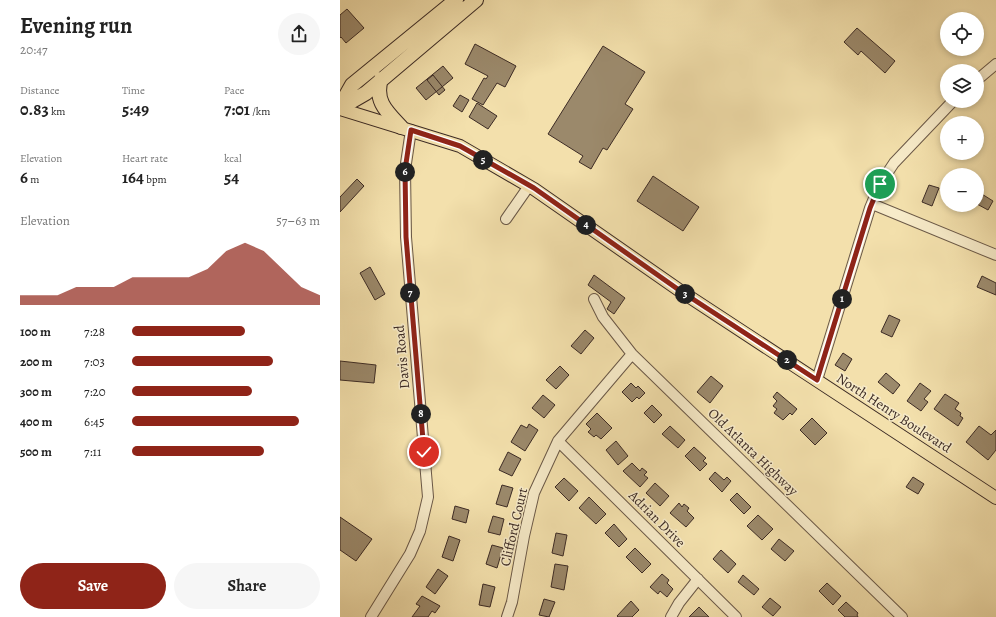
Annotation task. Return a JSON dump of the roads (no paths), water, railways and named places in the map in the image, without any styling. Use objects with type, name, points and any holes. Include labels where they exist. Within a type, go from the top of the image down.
[{"type":"highway","points":[[340,108],[352,85],[456,0]]},
{"type":"highway","points":[[340,108],[366,93],[476,0]]},
{"type":"highway","points":[[382,80],[378,96],[380,102],[406,128]]},
{"type":"main road","name":"North Henry Boulevard","points":[[340,108],[460,146],[529,186],[679,290],[996,498]]},
{"type":"street","points":[[984,74],[996,64]]},
{"type":"street","points":[[817,380],[872,204],[880,184],[894,163],[946,108]]},
{"type":"street","name":"Davis Road","points":[[371,617],[410,554],[420,531],[428,497],[406,237],[406,128]]},
{"type":"street","points":[[506,219],[529,186]]},
{"type":"street","points":[[872,204],[996,255]]},
{"type":"street","name":"Old Atlanta Highway","points":[[594,299],[603,317],[632,354],[902,617]]},
{"type":"street","name":"Clifford Court","points":[[507,617],[512,602],[524,536],[534,493],[558,441],[632,354]]},
{"type":"street","name":"Adrian Drive","points":[[558,441],[736,617]]},
{"type":"street","points":[[671,617],[679,603],[698,579]]}]
